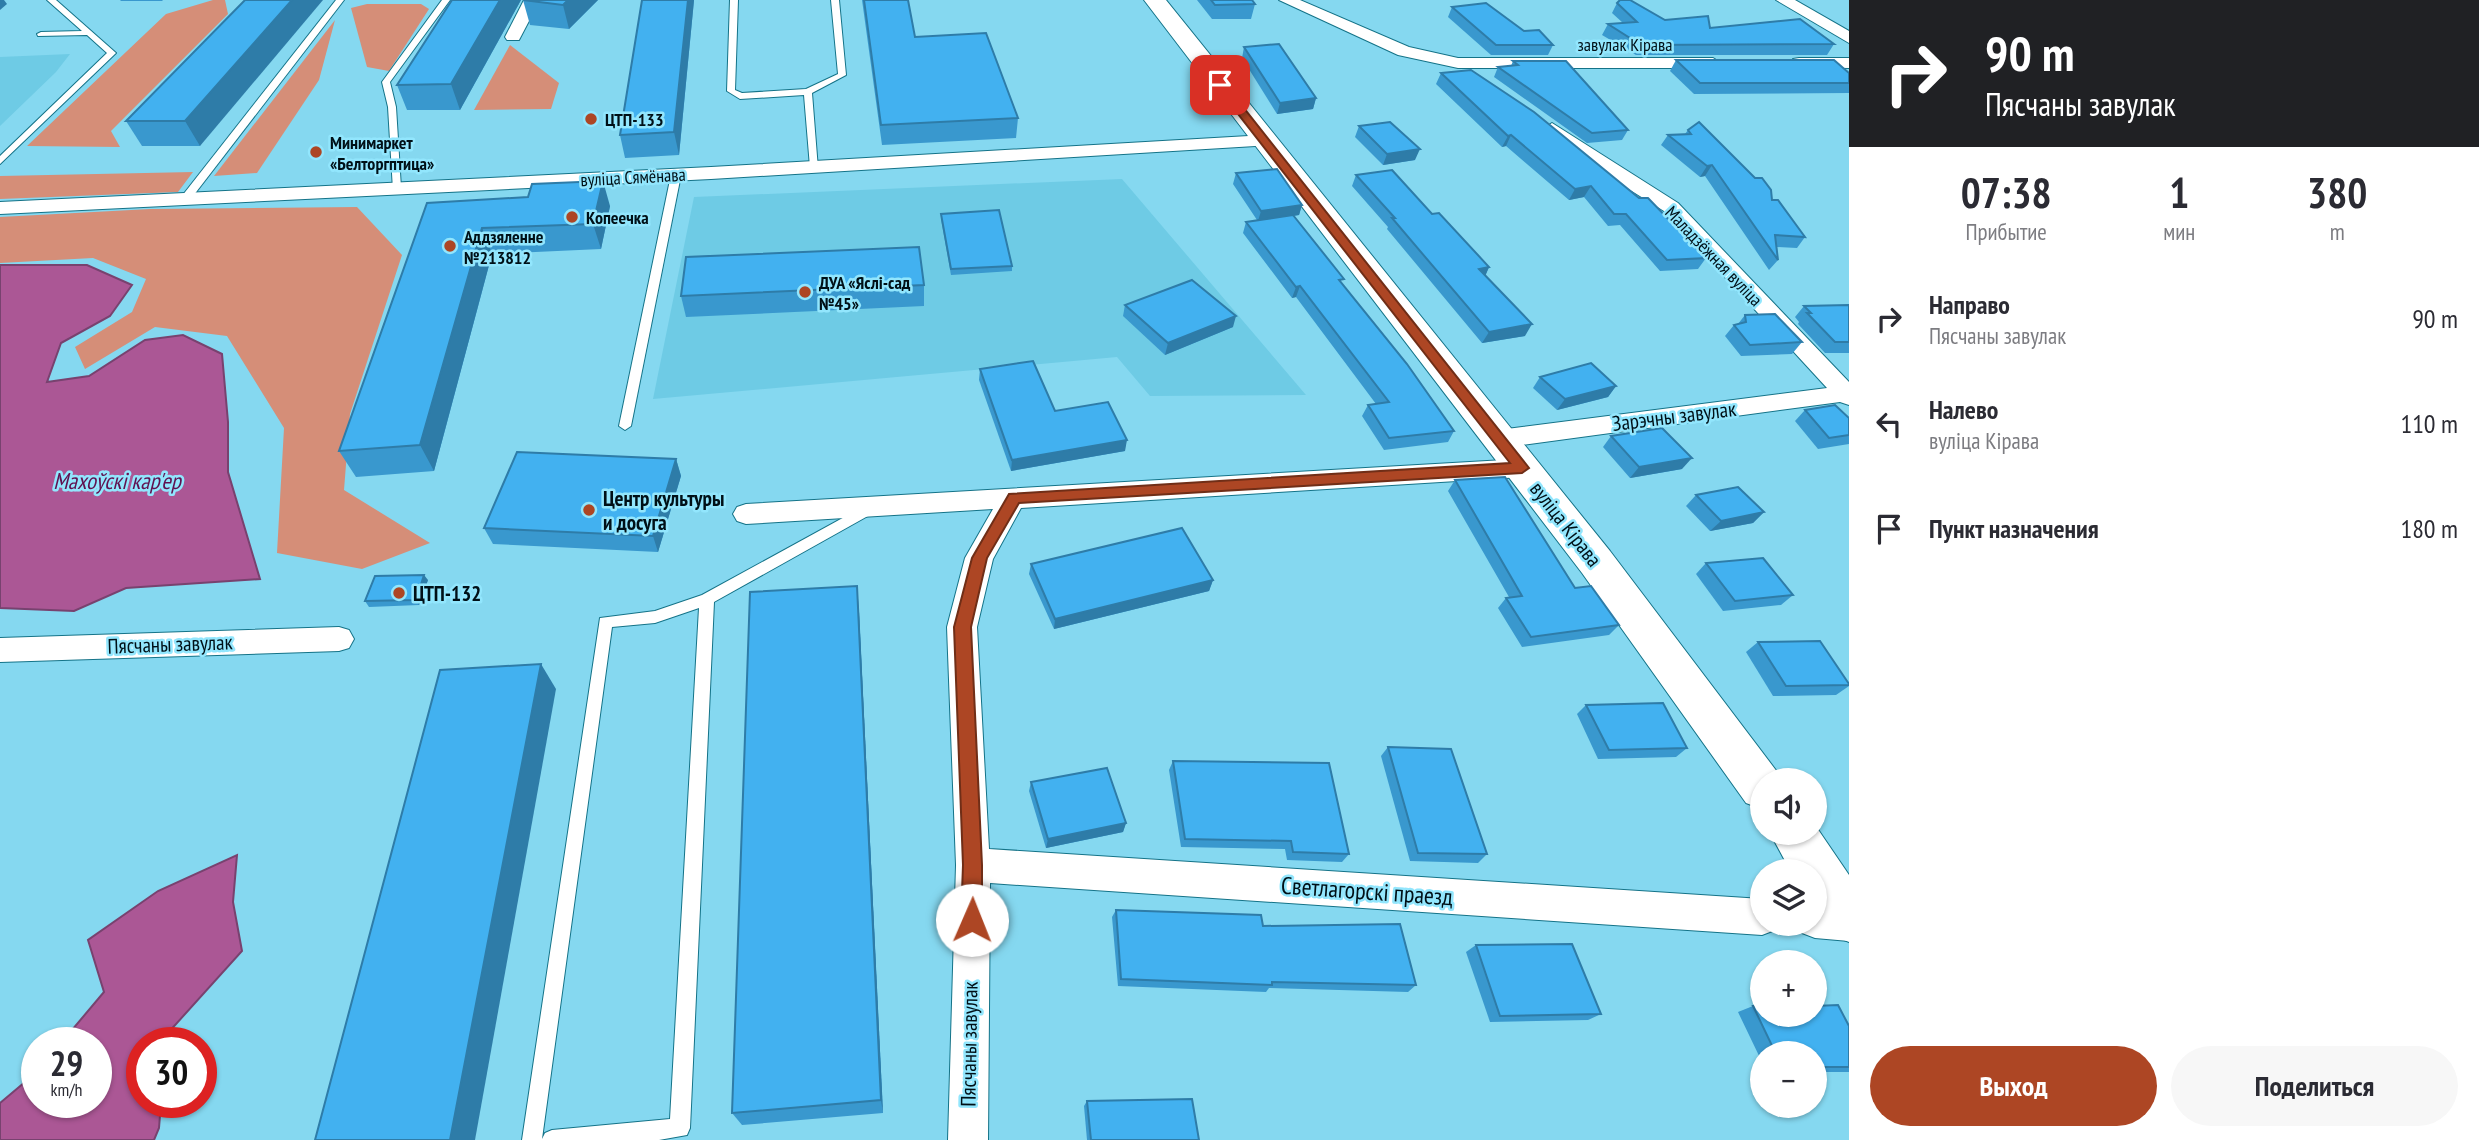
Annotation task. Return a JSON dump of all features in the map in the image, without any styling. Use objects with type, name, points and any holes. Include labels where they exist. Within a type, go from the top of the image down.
[{"type":"main road","name":"вуліца Кірава","points":[[1155,0],[1596,562],[1750,772]]},
{"type":"main road","points":[[1801,845],[1849,920]]},
{"type":"street","points":[[513,37],[533,0]]},
{"type":"street","name":"завулак Кірава","points":[[1287,0],[1404,51],[1458,62],[1730,63]]},
{"type":"street","points":[[1784,0],[1849,38]]},
{"type":"street","points":[[1458,62],[1492,86]]},
{"type":"street","points":[[1783,63],[1849,63]]},
{"type":"street","name":"Маладзёжная вуліца","points":[[1536,117],[1568,143],[1671,207],[1848,395]]},
{"type":"street","name":"вуліца Сямёнава","points":[[0,208],[676,175],[1266,141]]},
{"type":"street","name":"Зарэчны завулак","points":[[1499,439],[1848,395]]},
{"type":"street","points":[[746,514],[1522,468]]},
{"type":"street","name":"Пясчаны завулак","points":[[968,1140],[972,865],[962,627],[979,558],[1014,498]]},
{"type":"street","name":"Пясчаны завулак","points":[[0,650],[339,639]]},
{"type":"street","name":"Светлагорскі праезд","points":[[972,865],[1750,916]]},
{"type":"street","points":[[1827,920],[1849,920]]},
{"type":"lane","points":[[0,161],[112,53],[51,0]]},
{"type":"lane","points":[[186,198],[340,0]]},
{"type":"lane","points":[[396,188],[392,107],[386,82],[446,0]]},
{"type":"lane","points":[[734,0],[731,91],[740,96],[808,92],[842,75],[835,0]]},
{"type":"lane","points":[[41,34],[89,33]]},
{"type":"lane","points":[[808,92],[815,167]]},
{"type":"lane","points":[[625,426],[676,175]]},
{"type":"lane","points":[[532,1140],[605,622],[655,617],[708,599],[874,506]]},
{"type":"lane","points":[[552,1140],[680,1128],[708,599]]},
{"type":"shaded area","points":[[213,0],[225,0],[228,14],[111,131],[120,147],[27,146],[166,14]]},
{"type":"shaded area","points":[[367,4],[421,4],[429,9],[389,71],[367,67],[351,8]]},
{"type":"shaded area","points":[[335,20],[319,80],[257,173],[214,176]]},
{"type":"shaded area","points":[[510,45],[559,83],[551,109],[474,110]]},
{"type":"shaded area","points":[[70,54],[56,72],[0,126],[0,57]]},
{"type":"shaded area","points":[[193,172],[178,192],[0,199],[0,176]]},
{"type":"shaded area","points":[[1122,179],[1306,395],[1150,396],[1117,357],[653,399],[694,197]]},
{"type":"shaded area","points":[[357,207],[402,255],[350,414],[344,490],[430,543],[362,569],[277,553],[284,428],[227,336],[155,327],[85,369],[75,347],[132,312],[146,279],[93,258],[0,263],[0,217],[150,209]]},
{"type":"water","name":"Махоўскі кар'ер","points":[[0,265],[87,265],[132,285],[110,316],[61,343],[47,382],[89,376],[145,340],[183,335],[222,354],[228,422],[228,472],[260,579],[126,588],[74,611],[0,608]]},
{"type":"water","points":[[237,855],[233,902],[242,951],[173,1027],[126,1027],[126,1118],[160,1118],[154,1140],[0,1140],[0,1103],[21,1085],[21,1118],[112,1118],[112,1027],[74,1027],[104,992],[88,940],[158,891]]},
{"type":"building","points":[[245,0],[292,0],[185,121],[126,121]]},
{"type":"building","points":[[452,0],[500,0],[451,84],[397,85]]},
{"type":"building","points":[[523,0],[568,0],[563,5]]},
{"type":"building","points":[[642,0],[688,0],[674,132],[620,135]]},
{"type":"building","points":[[864,0],[908,0],[915,37],[986,33],[1018,118],[881,125]]},
{"type":"building","points":[[1211,0],[1252,0],[1255,4],[1215,5]]},
{"type":"building","points":[[1620,0],[1630,0],[1665,20],[1708,16],[1710,28],[1800,19],[1834,44],[1641,45],[1608,24],[1637,22],[1617,3]]},
{"type":"building","points":[[1486,3],[1524,31],[1539,30],[1553,45],[1496,45],[1452,7]]},
{"type":"building","points":[[1279,44],[1316,98],[1280,103],[1244,47]]},
{"type":"building","points":[[1676,60],[1834,60],[1849,73],[1849,83],[1700,83]]},
{"type":"building","points":[[1513,61],[1566,61],[1628,130],[1592,133],[1498,67],[1518,65]]},
{"type":"building","points":[[1471,70],[1534,112],[1639,198],[1648,198],[1706,258],[1667,260],[1626,214],[1614,214],[1591,186],[1575,189],[1511,135],[1508,136],[1441,73]]},
{"type":"building","points":[[1390,122],[1420,149],[1387,154],[1359,126]]},
{"type":"building","points":[[1699,122],[1755,178],[1762,178],[1771,190],[1772,200],[1778,200],[1805,237],[1775,235],[1778,260],[1712,165],[1707,166],[1668,135],[1691,134],[1688,130]]},
{"type":"building","points":[[1277,169],[1302,205],[1261,211],[1236,173]]},
{"type":"building","points":[[1392,170],[1432,214],[1439,213],[1489,267],[1479,269],[1532,324],[1489,332],[1356,175]]},
{"type":"building","points":[[603,181],[593,224],[482,228],[420,445],[339,451],[427,203],[528,197],[532,184]]},
{"type":"building","points":[[999,210],[1012,266],[951,269],[941,214]]},
{"type":"building","points":[[1293,215],[1344,279],[1339,280],[1407,364],[1454,431],[1389,438],[1368,405],[1389,402],[1300,286],[1296,287],[1246,222]]},
{"type":"building","points":[[919,247],[924,285],[681,296],[686,257]]},
{"type":"building","points":[[1192,280],[1236,316],[1168,343],[1125,305]]},
{"type":"building","points":[[1849,305],[1849,342],[1835,342],[1807,313],[1811,313],[1804,306]]},
{"type":"building","points":[[1775,314],[1802,342],[1750,345],[1734,325],[1746,322],[1745,315]]},
{"type":"building","points":[[1033,361],[1055,411],[1108,402],[1127,440],[1012,460],[980,369]]},
{"type":"building","points":[[1591,363],[1616,386],[1565,399],[1540,377]]},
{"type":"building","points":[[1835,405],[1849,418],[1849,435],[1829,438],[1805,410]]},
{"type":"building","points":[[1662,428],[1692,458],[1639,467],[1611,436]]},
{"type":"building","name":"Центр культуры и досуга","points":[[517,452],[676,459],[653,536],[484,528]]},
{"type":"building","points":[[1505,477],[1575,588],[1591,586],[1619,625],[1531,637],[1506,598],[1522,596],[1455,480]]},
{"type":"building","points":[[1738,487],[1764,512],[1721,521],[1696,495]]},
{"type":"building","points":[[1182,528],[1213,580],[1055,619],[1031,564]]},
{"type":"building","points":[[1763,558],[1793,595],[1735,601],[1706,563]]},
{"type":"building","name":"ЦТП-132","points":[[424,575],[416,600],[365,601],[375,576]]},
{"type":"building","points":[[857,586],[881,1100],[732,1113],[750,592]]},
{"type":"building","points":[[1820,641],[1849,685],[1786,686],[1758,642]]},
{"type":"building","points":[[541,664],[450,1140],[315,1140],[440,670]]},
{"type":"building","points":[[1663,703],[1687,748],[1609,750],[1586,705]]},
{"type":"building","points":[[1388,747],[1451,749],[1487,854],[1418,853]]},
{"type":"building","points":[[1173,761],[1329,763],[1349,854],[1293,852],[1291,841],[1185,839]]},
{"type":"building","points":[[1107,768],[1126,823],[1048,839],[1031,782]]},
{"type":"building","points":[[1116,910],[1261,915],[1263,926],[1400,924],[1416,985],[1272,982],[1272,985],[1121,979]]},
{"type":"building","points":[[1572,944],[1601,1014],[1500,1016],[1476,945]]},
{"type":"building","points":[[1827,1005],[1838,1005],[1849,1026],[1849,1067],[1827,1067],[1827,1041],[1770,1041],[1763,1027],[1827,1027]]},
{"type":"building","points":[[1192,1099],[1199,1140],[1091,1140],[1087,1101]]},
{"type":"place","name":"ЦТП-133","points":[[591,119]]},
{"type":"place","name":"Минимаркет «Белторгптица»","points":[[316,152]]},
{"type":"place","name":"Копеечка","points":[[572,217]]},
{"type":"place","name":"Аддзяленне №213812","points":[[450,246]]},
{"type":"place","name":"ДУА «Яслі-сад №45»","points":[[805,292]]},
{"type":"place","name":"Центр культуры и досуга","points":[[589,510]]},
{"type":"place","name":"ЦТП-132","points":[[399,593]]},
{"type":"route","points":[[972,920],[962,627],[979,558],[1014,498],[1522,468],[1220,85]]}]
